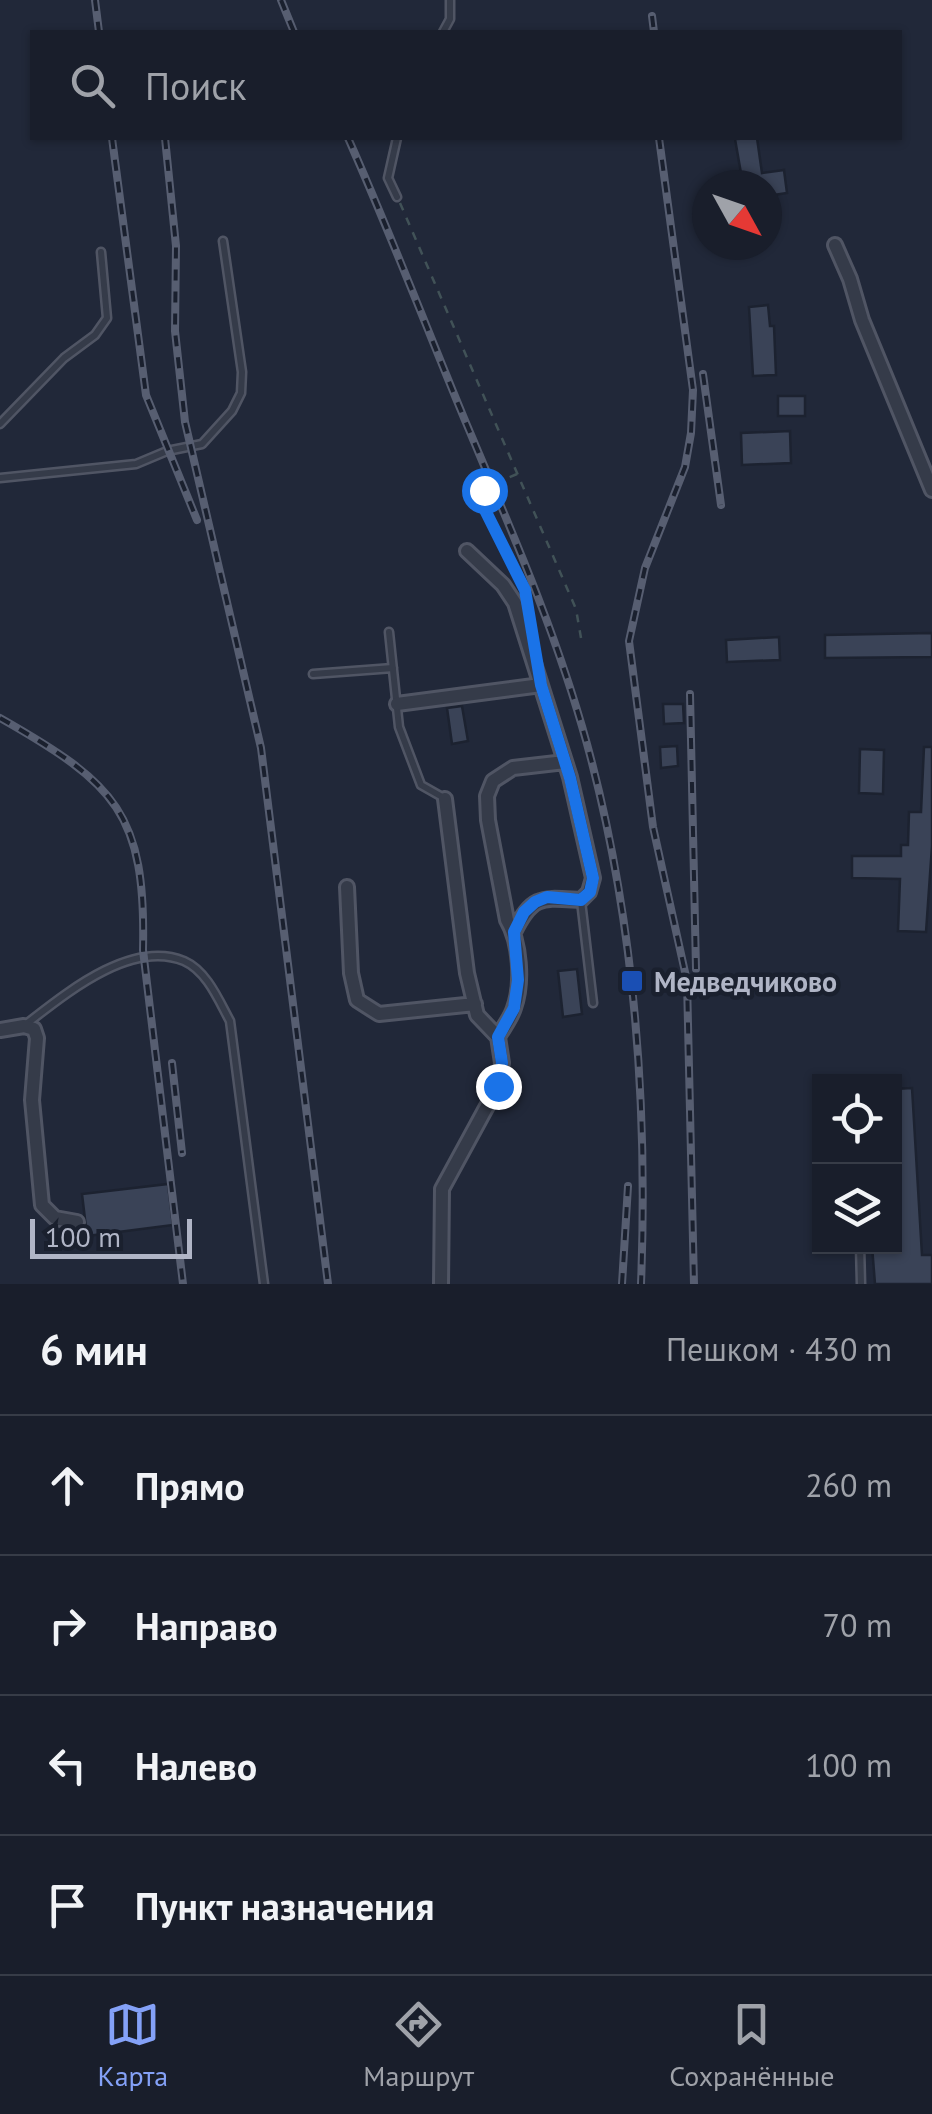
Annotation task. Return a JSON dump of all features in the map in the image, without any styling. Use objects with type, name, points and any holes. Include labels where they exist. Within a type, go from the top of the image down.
[{"type":"street","points":[[835,246],[932,490]]},
{"type":"street","points":[[467,552],[503,584],[515,603],[565,762],[593,878],[590,892],[581,900],[547,897],[535,902],[524,912],[514,932]]},
{"type":"street","points":[[397,704],[541,685]]},
{"type":"street","points":[[498,1037],[514,1008],[518,980],[514,932],[506,920],[487,796],[493,781],[513,768],[565,762]]},
{"type":"street","points":[[441,1284],[442,1189],[498,1086],[502,1063],[498,1037],[477,1015],[467,973],[445,799]]},
{"type":"street","points":[[347,887],[350,973],[357,1000],[380,1014],[474,1004]]},
{"type":"street","points":[[0,1030],[24,1026],[34,1029],[37,1038],[32,1100],[42,1206],[55,1218],[77,1222]]},
{"type":"lane","points":[[444,30],[450,19],[450,0]]},
{"type":"lane","points":[[397,140],[388,178],[397,197]]},
{"type":"lane","points":[[0,478],[136,464],[167,450],[202,444],[214,432],[241,393],[242,372],[223,241]]},
{"type":"lane","points":[[0,424],[64,358],[95,336],[107,318],[102,252]]},
{"type":"lane","points":[[389,632],[399,727],[422,784],[445,799]]},
{"type":"lane","points":[[313,674],[393,668]]},
{"type":"lane","points":[[581,900],[593,1003]]},
{"type":"lane","points":[[24,1026],[78,984],[134,960],[160,957],[184,961],[198,971],[210,984],[230,1022],[264,1284]]},
{"type":"lane","points":[[860,1254],[861,1284]]},
{"type":"path","points":[[397,197],[576,610],[581,638]]},
{"type":"path","points":[[518,474],[476,492],[525,590],[528,610]]},
{"type":"building","points":[[735,140],[757,140],[762,170],[740,170]]},
{"type":"building","points":[[782,170],[784,170],[787,193],[782,194]]},
{"type":"building","points":[[768,305],[770,326],[774,326],[776,375],[753,376],[749,307]]},
{"type":"building","points":[[778,396],[805,396],[805,416],[778,416]]},
{"type":"building","points":[[790,431],[791,463],[742,465],[741,433]]},
{"type":"building","points":[[932,633],[932,657],[825,658],[825,635]]},
{"type":"building","points":[[779,637],[780,660],[727,662],[726,640]]},
{"type":"building","points":[[663,704],[683,704],[684,723],[664,724]]},
{"type":"building","points":[[462,706],[468,741],[452,744],[447,708]]},
{"type":"building","points":[[677,746],[678,766],[661,768],[660,747]]},
{"type":"building","points":[[924,747],[932,747],[932,846],[926,932],[898,931],[900,879],[852,878],[852,856],[901,856],[901,845],[908,845],[909,812],[921,812]]},
{"type":"building","points":[[860,749],[884,750],[883,794],[859,793]]},
{"type":"building","points":[[577,969],[582,1014],[563,1017],[558,971]]},
{"type":"building","points":[[912,1088],[922,1255],[932,1255],[932,1284],[875,1284],[873,1254],[902,1254],[902,1089]]},
{"type":"building","points":[[168,1184],[173,1225],[87,1236],[82,1194]]},
{"type":"railway","points":[[95,0],[99,30]]},
{"type":"railway","points":[[281,0],[293,30]]},
{"type":"railway","points":[[652,16],[654,30]]},
{"type":"railway","points":[[112,140],[146,395],[197,520]]},
{"type":"railway","points":[[165,140],[176,246],[175,331],[185,422],[261,748],[328,1284]]},
{"type":"railway","points":[[349,140],[531,579],[587,744],[617,877],[635,1012],[642,1148],[641,1284]]},
{"type":"railway","points":[[659,140],[693,390],[691,433],[685,467],[645,568],[629,641],[653,827],[687,981],[694,1284]]},
{"type":"railway","points":[[703,374],[721,505]]},
{"type":"railway","points":[[690,694],[696,969]]},
{"type":"railway","points":[[0,718],[40,741],[97,784],[116,807],[130,834],[138,865],[143,950],[183,1284]]},
{"type":"railway","points":[[172,1063],[182,1153]]},
{"type":"railway","points":[[622,1284],[628,1186]]},
{"type":"place","name":"Медведчиково","points":[[632,981]]},
{"type":"route","points":[[484,490],[476,492],[525,590],[541,685],[570,778],[593,878],[590,892],[581,900],[547,897],[535,902],[524,912],[514,932],[518,980],[514,1008],[498,1037],[502,1063],[498,1086]]}]
